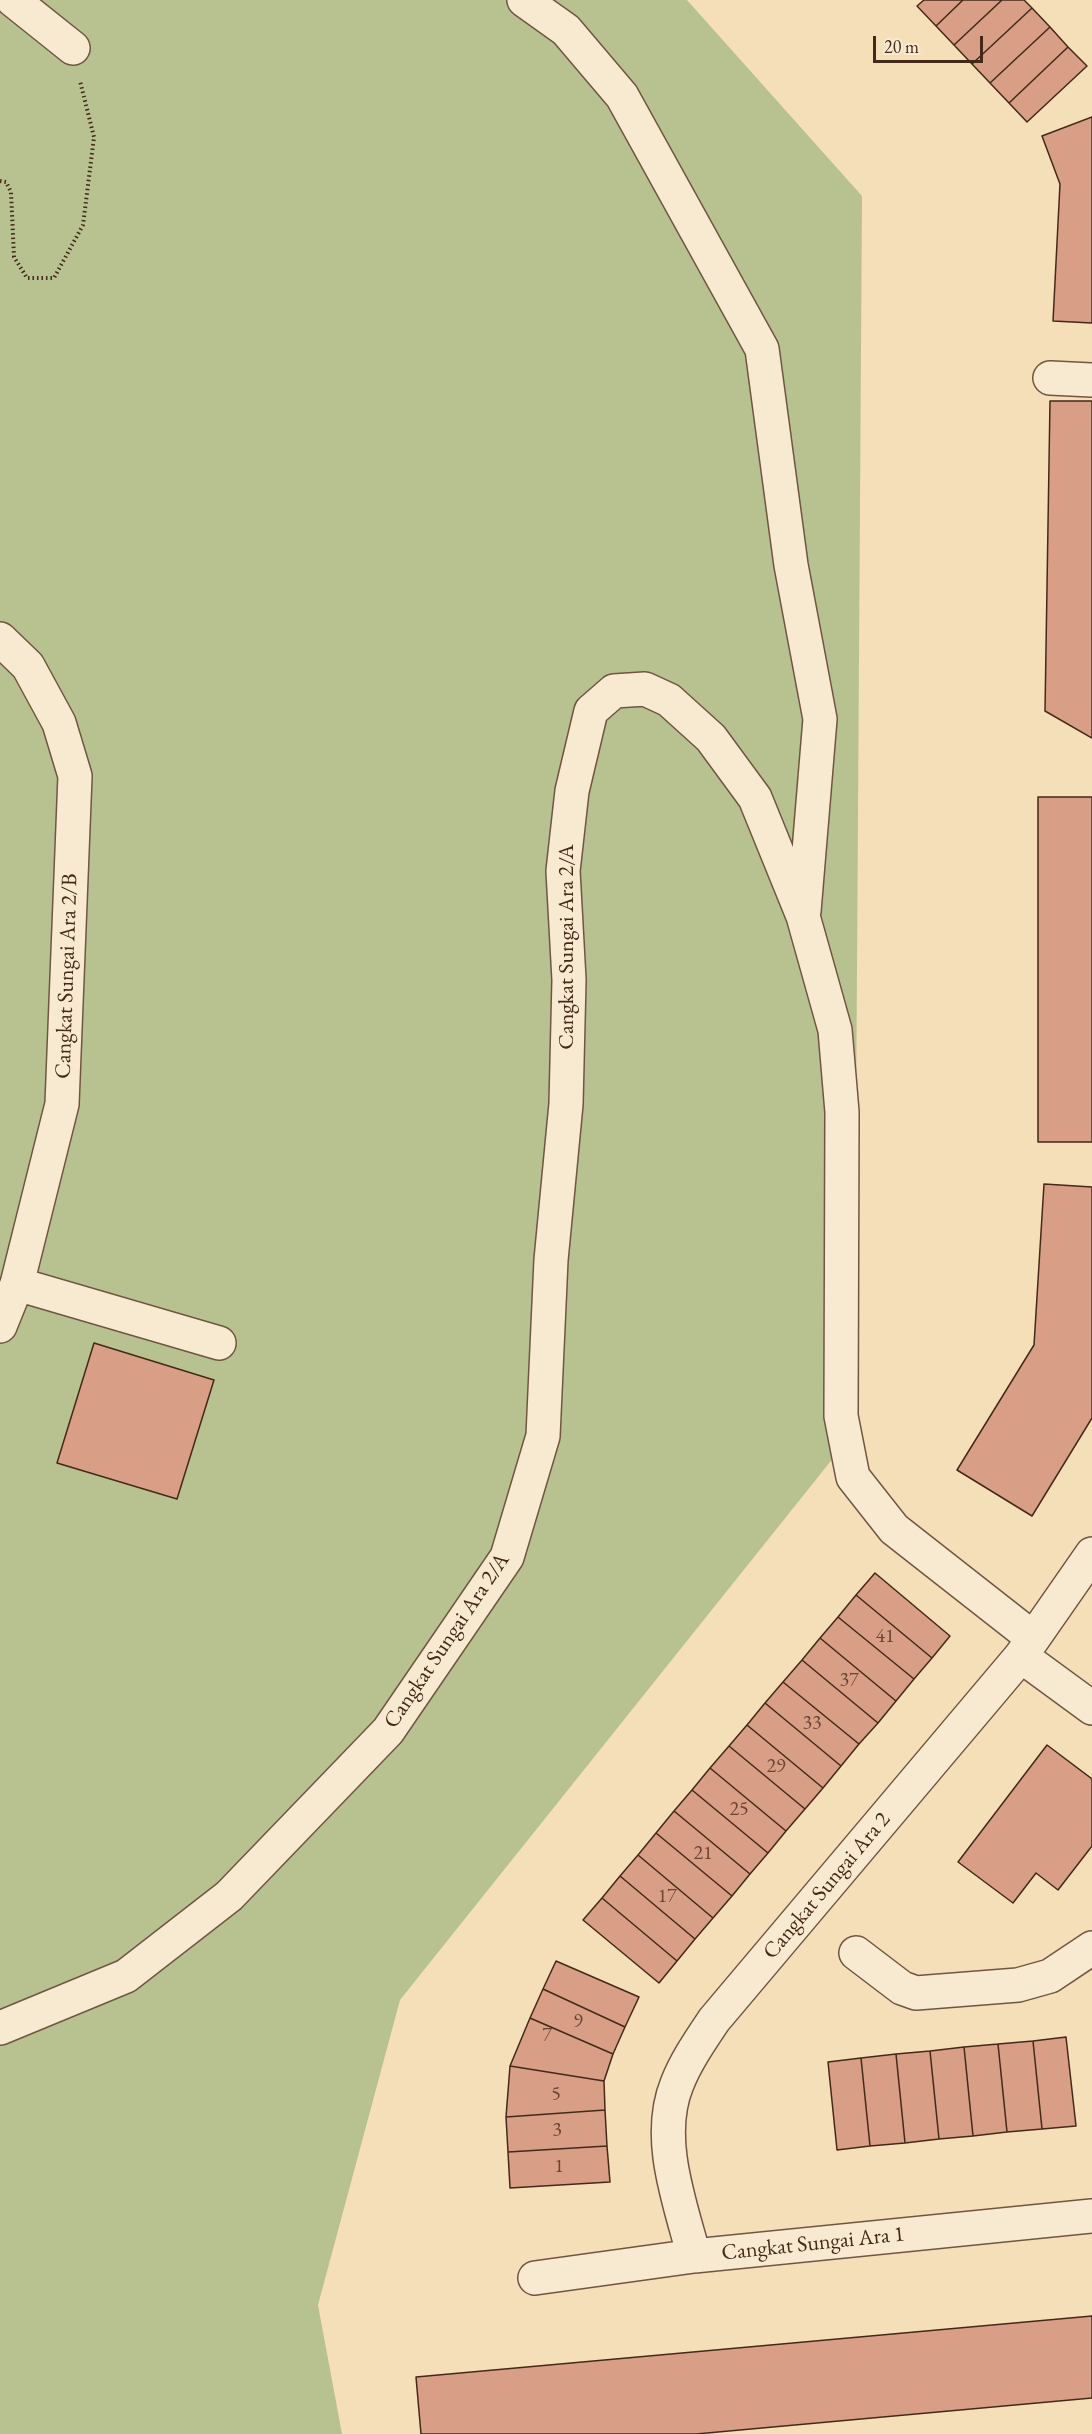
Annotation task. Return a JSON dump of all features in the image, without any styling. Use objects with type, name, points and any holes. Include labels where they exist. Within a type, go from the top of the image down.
[{"type":"street","points":[[14,0],[73,48]]},
{"type":"street","points":[[524,0],[566,30],[622,96],[762,350],[791,565],[820,719],[803,916]]},
{"type":"street","points":[[1050,378],[1092,380]]},
{"type":"street","name":"Cangkat Sungai Ara 2/B","points":[[0,639],[28,666],[54,713],[75,776],[62,1104],[17,1284],[0,1326]]},
{"type":"street","name":"Cangkat Sungai Ara 2/A","points":[[0,2028],[126,1976],[229,1896],[388,1731],[507,1557],[543,1436],[551,1260],[566,1104],[569,980],[563,872],[572,791],[591,711],[615,691],[645,689],[669,700],[711,738],[755,798],[803,916],[835,1030],[842,1112],[841,1416],[854,1476],[894,1529],[1092,1708]]},
{"type":"street","points":[[17,1284],[219,1343]]},
{"type":"street","name":"Cangkat Sungai Ara 2","points":[[694,2256],[669,2158],[671,2107],[675,2086],[689,2056],[714,2020],[1027,1647],[1092,1554]]},
{"type":"street","points":[[856,1953],[902,1988],[916,1993],[1018,1985],[1050,1976],[1092,1948]]},
{"type":"street","name":"Cangkat Sungai Ara 1","points":[[535,2278],[694,2256],[1092,2216]]},
{"type":"path","points":[[0,181],[6,182],[11,192],[14,257],[27,278],[54,278],[83,225],[94,137],[73,48]]},
{"type":"green space","points":[[0,0],[687,0],[862,196],[854,1432],[400,2000],[318,2305],[342,2434],[0,2434]]},
{"type":"building","points":[[924,0],[963,0],[936,26],[917,6]]},
{"type":"building","points":[[963,0],[1002,0],[954,45],[936,26]]},
{"type":"building","points":[[1002,0],[1024,0],[1032,8],[972,64],[954,45]]},
{"type":"building","points":[[1032,8],[1050,27],[990,83],[972,64]]},
{"type":"building","points":[[1050,27],[1068,47],[1009,103],[990,83]]},
{"type":"building","points":[[1068,47],[1087,66],[1027,122],[1009,103]]},
{"type":"building","points":[[1092,117],[1092,323],[1053,321],[1060,184],[1042,136]]},
{"type":"building","points":[[1050,401],[1092,401],[1092,738],[1045,711]]},
{"type":"building","points":[[1038,797],[1092,797],[1092,1142],[1038,1142]]},
{"type":"building","points":[[1044,1184],[1092,1187],[1092,1418],[1032,1516],[957,1470],[1034,1345]]},
{"type":"building","points":[[94,1343],[214,1380],[177,1499],[57,1463]]},
{"type":"building","points":[[875,1573],[950,1636],[932,1658],[856,1595]]},
{"type":"building","points":[[856,1595],[932,1658],[914,1679],[838,1617]]},
{"type":"building","points":[[838,1617],[914,1679],[896,1701],[820,1638]]},
{"type":"building","points":[[820,1638],[896,1701],[878,1723],[802,1660]]},
{"type":"building","points":[[802,1660],[878,1723],[859,1744],[783,1682]]},
{"type":"building","points":[[783,1682],[859,1744],[841,1766],[765,1703]]},
{"type":"building","points":[[765,1703],[841,1766],[823,1788],[747,1725]]},
{"type":"building","points":[[747,1725],[823,1788],[805,1809],[729,1746]]},
{"type":"building","points":[[1047,1745],[1092,1779],[1092,1846],[1058,1890],[1036,1873],[1013,1903],[958,1862]]},
{"type":"building","points":[[729,1746],[805,1809],[786,1831],[710,1768]]},
{"type":"building","points":[[710,1768],[786,1831],[768,1853],[692,1790]]},
{"type":"building","points":[[692,1790],[768,1853],[750,1874],[674,1811]]},
{"type":"building","points":[[674,1811],[750,1874],[732,1896],[656,1833]]},
{"type":"building","points":[[656,1833],[732,1896],[713,1918],[638,1855]]},
{"type":"building","points":[[638,1855],[713,1918],[695,1939],[620,1876]]},
{"type":"building","points":[[620,1876],[695,1939],[677,1961],[602,1898]]},
{"type":"building","points":[[602,1898],[677,1961],[659,1983],[583,1920]]},
{"type":"building","points":[[556,1961],[639,1997],[625,2027],[543,1989]]},
{"type":"building","points":[[543,1989],[625,2027],[613,2054],[530,2018]]},
{"type":"building","points":[[530,2018],[613,2054],[604,2081],[510,2066]]},
{"type":"building","points":[[1066,2037],[1076,2126],[1042,2129],[1033,2041]]},
{"type":"building","points":[[1033,2041],[1042,2129],[1007,2132],[998,2044]]},
{"type":"building","points":[[998,2044],[1007,2132],[973,2136],[964,2047]]},
{"type":"building","points":[[964,2047],[973,2136],[939,2139],[930,2051]]},
{"type":"building","points":[[930,2051],[939,2139],[905,2143],[896,2054]]},
{"type":"building","points":[[896,2054],[905,2143],[870,2146],[861,2058]]},
{"type":"building","points":[[861,2058],[870,2146],[837,2150],[828,2062]]},
{"type":"building","points":[[510,2066],[604,2081],[605,2110],[506,2117]]},
{"type":"building","points":[[605,2110],[607,2146],[508,2152],[506,2117]]},
{"type":"building","points":[[607,2146],[610,2182],[510,2188],[508,2152]]},
{"type":"building","points":[[1092,2316],[1092,2398],[696,2434],[421,2434],[416,2377]]}]
